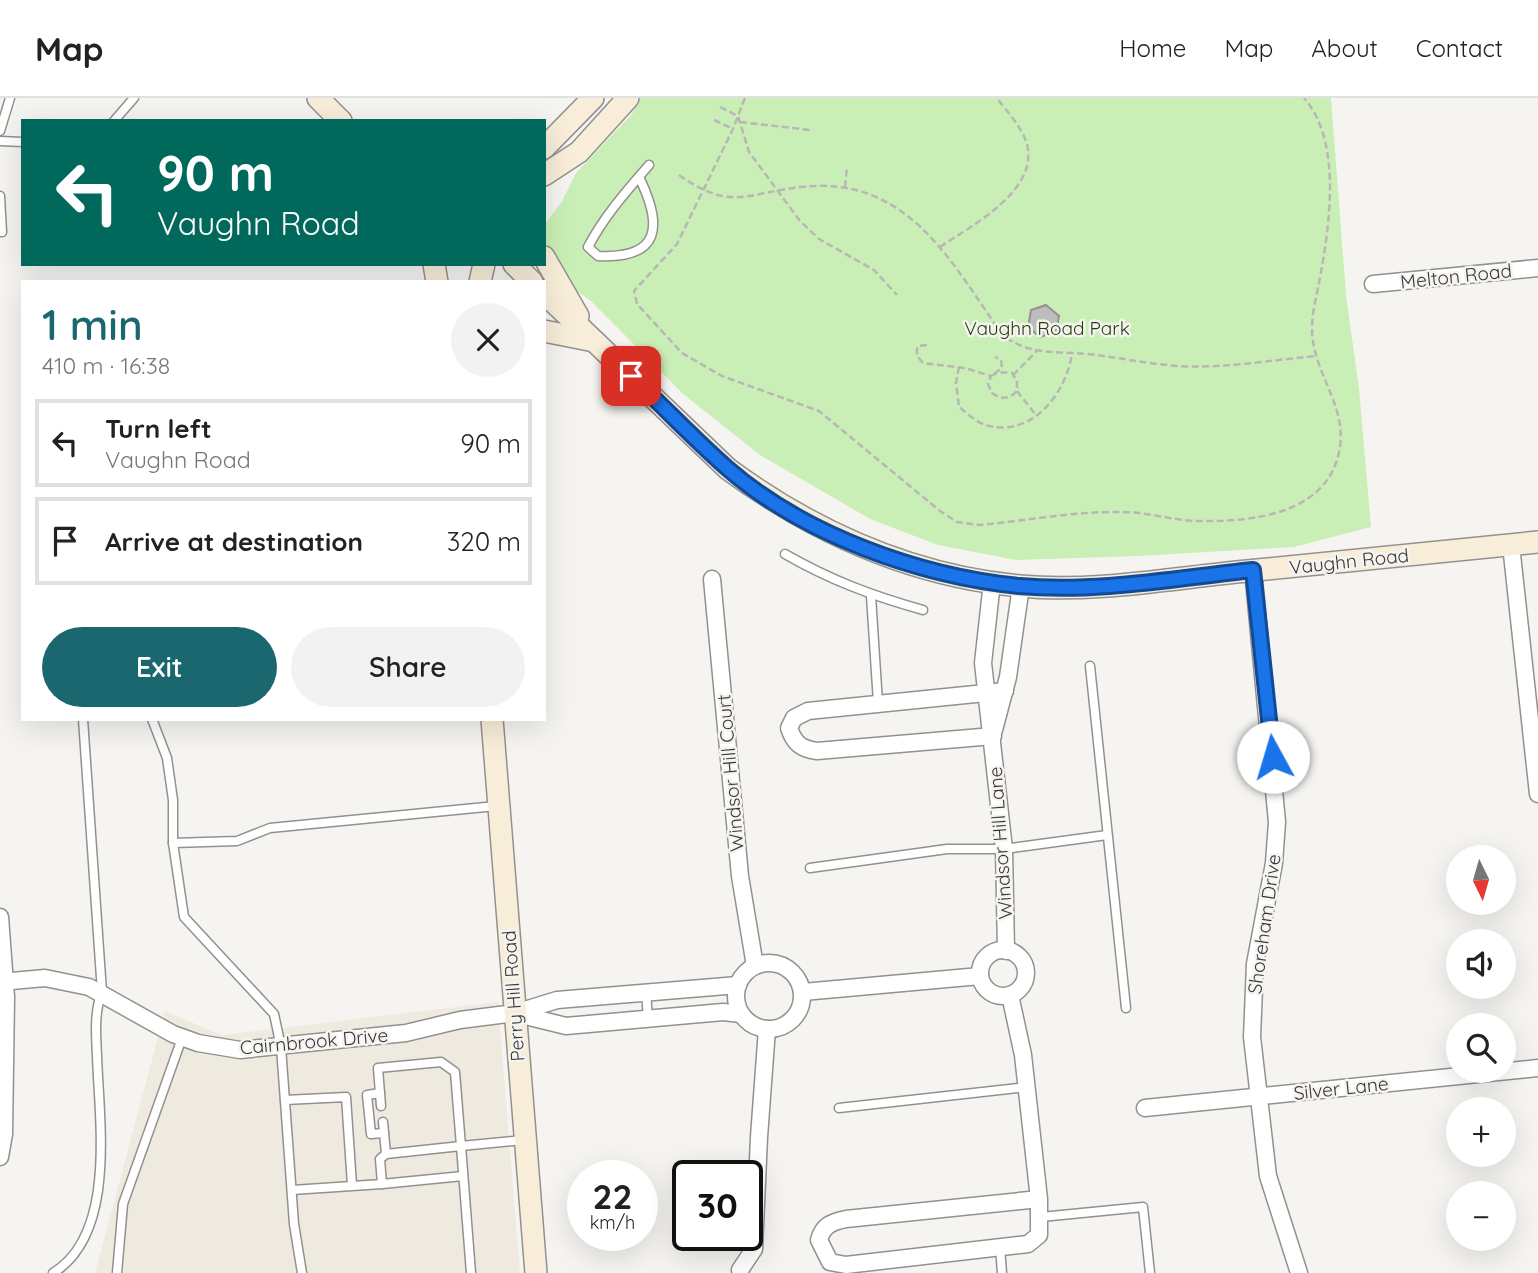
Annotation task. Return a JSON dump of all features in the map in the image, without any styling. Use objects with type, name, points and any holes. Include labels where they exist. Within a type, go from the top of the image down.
[{"type":"main road","points":[[318,98],[339,119]]},
{"type":"main road","points":[[546,146],[593,98]]},
{"type":"main road","points":[[546,176],[579,152],[621,100]]},
{"type":"main road","points":[[546,260],[592,340]]},
{"type":"main road","points":[[516,266],[530,280]]},
{"type":"main road","name":"Vaughn Road","points":[[546,295],[728,469],[785,509],[815,526],[885,556],[948,574],[1021,586],[1120,584],[1538,542]]},
{"type":"main road","points":[[546,331],[592,340]]},
{"type":"main road","name":"Perry Hill Road","points":[[492,721],[536,1273]]},
{"type":"street","name":"Melton Road","points":[[1373,284],[1538,268]]},
{"type":"street","points":[[1511,545],[1538,794]]},
{"type":"street","name":"Shoreham Drive","points":[[1253,570],[1277,822],[1274,863],[1255,964],[1252,1002],[1258,1096],[1268,1176],[1299,1273]]},
{"type":"street","name":"Windsor Hill Court","points":[[712,579],[740,876],[755,966]]},
{"type":"street","name":"Windsor Hill Lane","points":[[992,582],[983,663],[1004,849],[1006,951]]},
{"type":"street","name":"Windsor Hill Lane","points":[[993,736],[1004,691],[1021,586]]},
{"type":"street","points":[[993,736],[817,751],[804,749],[793,739],[789,728],[794,718],[808,710],[1004,691]]},
{"type":"street","points":[[0,917],[4,1134],[0,1157]]},
{"type":"street","points":[[1006,951],[1018,956],[1026,969],[1023,985],[1010,995],[1002,996],[988,990],[980,976],[990,954],[1006,951]]},
{"type":"street","points":[[766,963],[782,965],[799,981],[803,992],[801,1008],[795,1018],[786,1025],[767,1029],[751,1024],[741,1014],[736,996],[738,985],[744,975],[755,966],[766,963]]},
{"type":"street","points":[[803,992],[980,976]]},
{"type":"street","name":"Cairnbrook Drive","points":[[2,982],[45,978],[65,981],[102,992],[182,1038],[213,1047],[240,1050],[406,1033],[460,1020],[515,1013]]},
{"type":"street","points":[[515,1013],[557,1000],[738,985]]},
{"type":"street","points":[[1010,995],[1027,1087],[1041,1217],[1039,1235],[1028,1244],[846,1265],[830,1262],[819,1241],[821,1232],[830,1223],[846,1219],[1039,1199]]},
{"type":"street","points":[[515,1013],[566,1026],[723,1012],[741,1014]]},
{"type":"street","points":[[740,1271],[754,1249],[767,1029]]},
{"type":"street","name":"Silver Lane","points":[[1145,1108],[1538,1068]]},
{"type":"lane","points":[[0,131],[9,101],[1,98]]},
{"type":"lane","points":[[116,119],[134,98]]},
{"type":"lane","points":[[0,141],[21,142]]},
{"type":"lane","points":[[639,177],[652,203],[651,238],[641,251],[622,257],[598,256],[588,247],[604,217],[649,165]]},
{"type":"lane","points":[[0,196],[2,232]]},
{"type":"lane","points":[[785,554],[825,577],[871,596],[923,610]]},
{"type":"lane","points":[[871,596],[878,703]]},
{"type":"lane","points":[[1090,666],[1126,1008]]},
{"type":"lane","points":[[52,1273],[66,1265],[82,1240],[96,1208],[100,1173],[97,1005],[102,992],[83,721]]},
{"type":"lane","points":[[153,721],[167,758],[173,800],[173,843],[184,916],[274,1014],[281,1047],[292,1190],[302,1273]]},
{"type":"lane","points":[[173,843],[237,841],[270,828],[499,806]]},
{"type":"lane","points":[[810,868],[947,849],[1004,849],[1107,835]]},
{"type":"lane","points":[[646,992],[648,1019]]},
{"type":"lane","points":[[117,1273],[123,1204],[182,1038]]},
{"type":"lane","points":[[381,1106],[378,1068],[441,1062],[455,1072],[471,1273]]},
{"type":"lane","points":[[839,1108],[1027,1087]]},
{"type":"lane","points":[[380,1093],[367,1095],[370,1134],[384,1133]]},
{"type":"lane","points":[[285,1100],[346,1097],[352,1185]]},
{"type":"lane","points":[[383,1122],[386,1154]]},
{"type":"lane","points":[[382,1184],[380,1159],[386,1154],[524,1140]]},
{"type":"lane","points":[[292,1190],[463,1176]]},
{"type":"lane","points":[[1041,1217],[1143,1207],[1150,1273]]},
{"type":"lane","points":[[1000,1247],[1002,1273]]},
{"type":"path","points":[[745,98],[733,129],[677,244],[634,291],[637,304],[682,353],[722,376],[819,411],[957,522],[979,525],[1122,512],[1209,521],[1264,517],[1290,509],[1325,484],[1336,466],[1342,426],[1316,356],[1312,330],[1326,250],[1330,178],[1317,119],[1304,98]]},
{"type":"path","points":[[940,247],[994,211],[1023,178],[1027,162],[1027,144],[997,98]]},
{"type":"path","points":[[720,107],[738,117],[749,152],[800,221],[819,239],[874,270],[897,295]]},
{"type":"path","points":[[714,120],[733,129]]},
{"type":"path","points":[[740,122],[810,130]]},
{"type":"path","points":[[845,187],[847,167]]},
{"type":"path","points":[[679,175],[703,191],[721,197],[743,198],[804,186],[845,187],[865,192],[892,205],[925,228],[1002,333],[1011,341],[1037,351],[1197,366],[1316,356]]},
{"type":"path","points":[[927,345],[918,346],[917,349],[919,359],[923,363],[959,367],[991,376],[1000,372],[1013,375]]},
{"type":"path","points":[[1013,375],[1037,351]]},
{"type":"path","points":[[959,367],[959,407],[981,423],[993,426],[1011,425],[1036,415],[1060,393],[1069,371],[1072,353]]},
{"type":"path","points":[[995,357],[1002,365],[1000,372]]},
{"type":"path","points":[[1013,375],[1017,391],[1036,415]]},
{"type":"path","points":[[991,376],[990,389],[996,397],[1006,398],[1017,391]]},
{"type":"shaded area","points":[[498,1002],[520,1273],[95,1273],[165,1011],[222,1035]]},
{"type":"green space","name":"Vaughn Road Park","points":[[641,98],[1331,98],[1346,295],[1359,389],[1371,527],[1294,547],[1016,560],[938,545],[870,519],[760,455],[683,394],[592,302],[544,266],[546,266],[546,222],[561,203],[576,173],[632,114]]},
{"type":"building","points":[[1046,305],[1059,316],[1056,332],[1040,337],[1028,327],[1031,310]]},
{"type":"route","points":[[631,376],[728,469],[759,492],[815,526],[864,548],[907,563],[992,582],[1057,587],[1120,584],[1253,570],[1273,757]]}]
